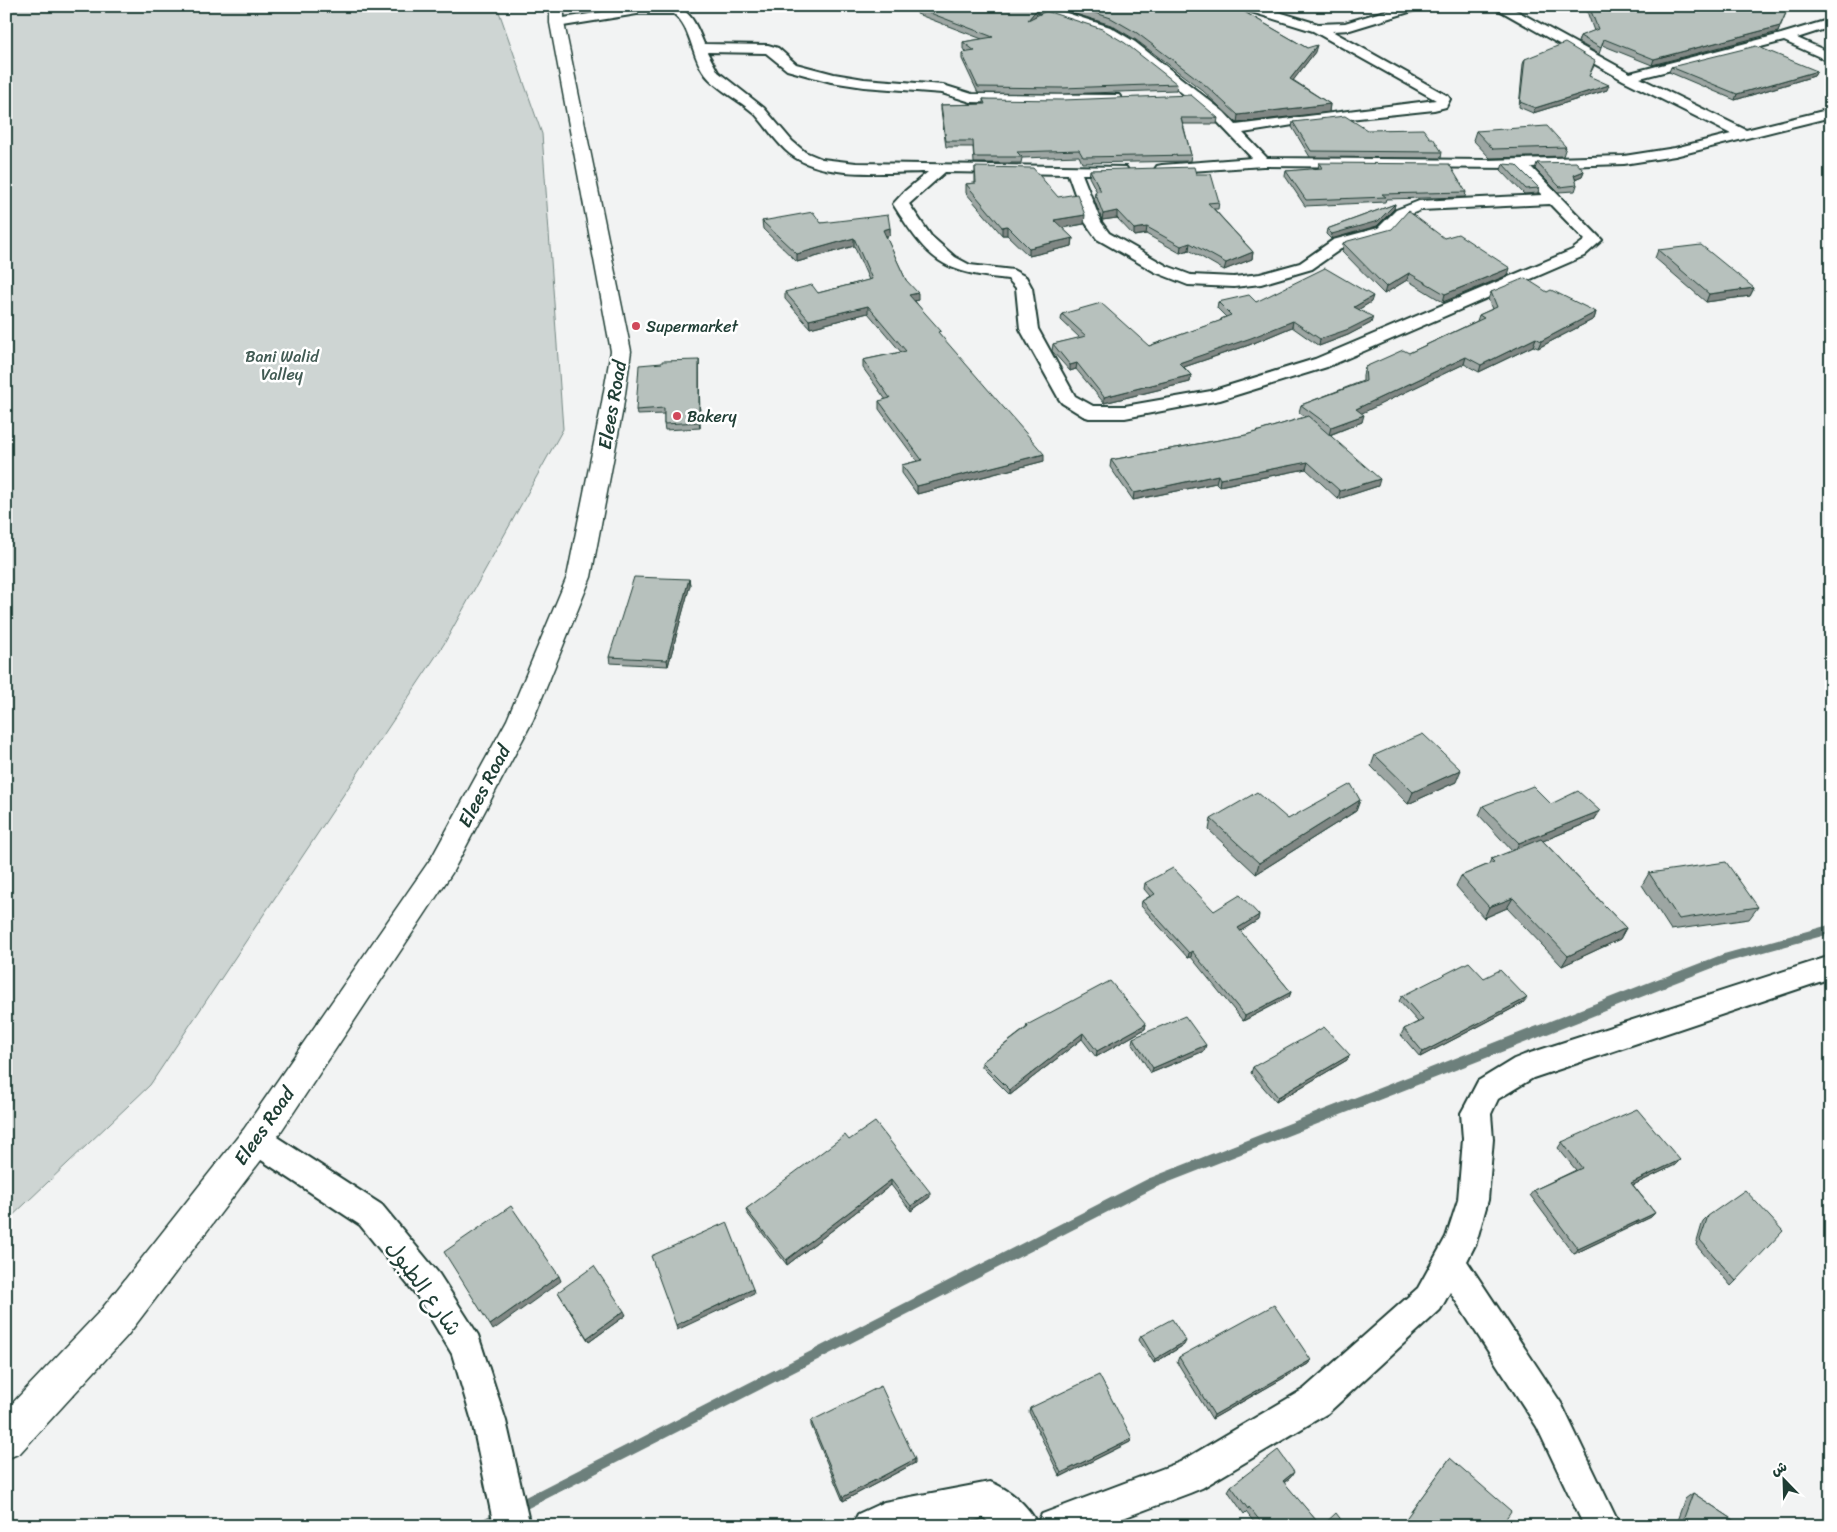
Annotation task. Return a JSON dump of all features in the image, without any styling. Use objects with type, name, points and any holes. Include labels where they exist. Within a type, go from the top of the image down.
[{"type":"highway","name":"Elees Road","points":[[6,1439],[114,1324],[256,1140],[442,865],[520,720],[579,577],[612,408],[621,351],[557,14]]},
{"type":"street","points":[[1032,6],[1106,30],[1130,45],[1196,96],[1234,130],[1263,162]]},
{"type":"street","points":[[1317,28],[1346,27],[1414,6]]},
{"type":"street","points":[[1498,6],[1628,77],[1745,135]]},
{"type":"street","points":[[1234,130],[1294,121],[1434,106],[1441,104],[1443,99],[1317,28],[1252,8]]},
{"type":"street","points":[[557,14],[654,9],[670,10],[683,15],[713,76],[760,112],[776,132],[798,154],[809,160],[829,165],[1074,171],[1194,168],[1263,162],[1487,164],[1624,160],[1675,152],[1830,114]]},
{"type":"street","points":[[1628,77],[1785,37],[1831,23]]},
{"type":"street","points":[[1785,37],[1831,58]]},
{"type":"street","points":[[698,48],[768,49],[792,67],[812,71],[831,78],[864,83],[943,89],[971,98],[1062,100],[1129,98]]},
{"type":"street","points":[[1177,96],[1196,96]]},
{"type":"street","points":[[942,168],[930,179],[917,186],[901,204],[934,250],[960,267],[1013,275],[1020,280],[1024,288],[1029,329],[1068,399],[1089,412],[1125,412],[1214,396],[1321,363],[1578,253],[1594,240],[1519,163]]},
{"type":"street","points":[[1074,171],[1093,222],[1102,236],[1161,269],[1188,280],[1234,282],[1261,278],[1306,266],[1339,243],[1384,231],[1401,213],[1419,206],[1555,199]]},
{"type":"street","points":[[1054,1526],[1190,1476],[1316,1402],[1429,1299],[1460,1243],[1473,1200],[1478,1138],[1476,1113],[1488,1090],[1524,1068],[1831,967]]},
{"type":"street","name":"شارع الطبول","points":[[256,1140],[371,1215],[428,1285],[466,1347],[489,1421],[512,1526]]},
{"type":"street","points":[[1450,1263],[1549,1415],[1602,1526]]},
{"type":"street","points":[[870,1526],[884,1520],[990,1499],[1020,1526]]},
{"type":"green space","name":"Bani Walid Valley","points":[[6,6],[497,6],[542,134],[563,429],[444,644],[150,1085],[6,1222]]},
{"type":"building","points":[[921,6],[1032,6],[1038,8],[1028,20],[1046,11],[1102,29],[1125,43],[1177,84],[1062,88],[978,87],[962,53],[975,51],[963,42],[993,37],[917,8]]},
{"type":"building","points":[[1074,6],[1234,6],[1307,48],[1317,45],[1290,79],[1330,104],[1238,115],[1203,83],[1137,33],[1111,18]]},
{"type":"building","points":[[1589,6],[1789,6],[1780,26],[1654,59],[1604,39],[1601,48],[1580,36],[1598,29]]},
{"type":"building","points":[[1565,43],[1595,61],[1589,76],[1609,85],[1535,108],[1520,102],[1525,59]]},
{"type":"building","points":[[1756,46],[1817,71],[1737,94],[1671,67]]},
{"type":"building","points":[[1191,95],[1218,118],[1181,118],[1191,155],[1083,157],[1079,150],[1017,152],[1022,157],[974,157],[973,141],[946,141],[941,105],[985,104],[983,99],[1063,100]]},
{"type":"building","points":[[1345,116],[1367,130],[1423,129],[1430,138],[1433,138],[1442,152],[1311,151],[1293,122]]},
{"type":"building","points":[[1547,126],[1566,147],[1493,149],[1476,131]]},
{"type":"building","points":[[1576,162],[1584,171],[1574,175],[1577,185],[1560,187],[1537,163]]},
{"type":"building","points":[[1319,163],[1449,164],[1466,192],[1382,194],[1386,197],[1306,200],[1286,171],[1322,168]]},
{"type":"building","points":[[1503,164],[1516,165],[1539,188],[1526,189]]},
{"type":"building","points":[[975,167],[1033,168],[1058,197],[1077,194],[1085,215],[1054,220],[1073,238],[1029,248],[1007,226],[1002,227],[966,184],[976,183]]},
{"type":"building","points":[[1194,167],[1196,174],[1211,174],[1219,202],[1208,203],[1253,252],[1226,263],[1190,243],[1181,246],[1147,227],[1134,229],[1117,211],[1103,214],[1095,192],[1101,191],[1090,170]]},
{"type":"building","points":[[1395,204],[1378,221],[1332,234],[1327,229]]},
{"type":"building","points":[[1408,211],[1444,238],[1458,234],[1510,268],[1445,294],[1409,273],[1386,287],[1343,243],[1392,229]]},
{"type":"building","points":[[813,212],[821,223],[888,215],[890,228],[883,230],[906,280],[918,293],[909,295],[941,331],[938,332],[1044,454],[917,486],[902,465],[922,460],[879,401],[890,398],[863,360],[906,351],[868,306],[809,320],[785,292],[812,285],[818,293],[872,279],[854,238],[797,254],[762,221]]},
{"type":"building","points":[[1701,245],[1754,288],[1709,294],[1658,250]]},
{"type":"building","points":[[1325,268],[1373,296],[1354,307],[1373,317],[1349,329],[1320,339],[1293,321],[1179,363],[1191,375],[1104,397],[1077,363],[1070,365],[1053,344],[1086,336],[1062,314],[1101,303],[1149,346],[1231,315],[1218,302],[1249,295],[1256,302]]},
{"type":"building","points":[[1525,278],[1547,292],[1551,290],[1596,312],[1541,341],[1536,338],[1481,365],[1466,357],[1356,409],[1364,415],[1331,427],[1301,405],[1366,381],[1365,367],[1403,350],[1409,353],[1484,318],[1479,315],[1497,307],[1491,292]]},
{"type":"building","points":[[699,360],[699,422],[664,424],[664,408],[636,410],[639,365],[662,363],[662,361]]},
{"type":"building","points":[[1308,416],[1380,479],[1340,491],[1308,462],[1220,479],[1218,475],[1134,493],[1111,460],[1246,435]]},
{"type":"building","points":[[634,577],[689,579],[667,660],[609,657]]},
{"type":"building","points":[[1423,734],[1461,770],[1413,792],[1375,755]]},
{"type":"building","points":[[1351,784],[1360,800],[1259,863],[1211,819],[1257,792],[1288,819]]},
{"type":"building","points":[[1533,786],[1551,804],[1578,791],[1600,811],[1519,843],[1483,806]]},
{"type":"building","points":[[1541,839],[1626,928],[1568,956],[1513,898],[1489,907],[1461,876],[1494,862],[1491,859]]},
{"type":"building","points":[[1726,862],[1758,907],[1679,919],[1649,873]]},
{"type":"building","points":[[1173,868],[1214,911],[1240,895],[1259,915],[1238,928],[1291,992],[1245,1016],[1192,951],[1189,953],[1142,901],[1155,894],[1145,883]]},
{"type":"building","points":[[1469,962],[1484,978],[1500,970],[1527,998],[1423,1052],[1404,1029],[1423,1020],[1402,996]]},
{"type":"building","points":[[1110,981],[1146,1024],[1097,1051],[1083,1033],[1010,1090],[982,1062],[1028,1027],[1027,1025]]},
{"type":"building","points":[[1185,1016],[1206,1045],[1153,1068],[1133,1038]]},
{"type":"building","points":[[1324,1027],[1350,1055],[1278,1097],[1253,1067]]},
{"type":"building","points":[[1637,1109],[1680,1160],[1631,1183],[1655,1213],[1578,1249],[1534,1190],[1582,1168],[1562,1142]]},
{"type":"building","points":[[875,1122],[930,1192],[911,1206],[891,1180],[786,1260],[746,1209],[845,1135],[849,1140]]},
{"type":"building","points":[[1745,1190],[1783,1231],[1736,1281],[1700,1240],[1708,1216]]},
{"type":"building","points":[[511,1206],[559,1276],[490,1325],[444,1252]]},
{"type":"building","points":[[727,1222],[753,1289],[676,1325],[651,1256]]},
{"type":"building","points":[[594,1266],[624,1311],[587,1338],[558,1292]]},
{"type":"building","points":[[1274,1305],[1311,1360],[1214,1415],[1179,1357]]},
{"type":"building","points":[[1172,1319],[1186,1341],[1155,1359],[1141,1336]]},
{"type":"building","points":[[1099,1375],[1132,1438],[1061,1473],[1030,1408]]},
{"type":"building","points":[[881,1386],[915,1459],[843,1497],[811,1421]]},
{"type":"building","points":[[1278,1450],[1294,1472],[1283,1481],[1321,1526],[1264,1526],[1249,1507],[1248,1509],[1231,1486]]},
{"type":"building","points":[[1450,1458],[1511,1511],[1501,1526],[1404,1526],[1402,1524]]},
{"type":"building","points":[[1693,1493],[1743,1526],[1681,1526]]},
{"type":"building","points":[[1336,1513],[1346,1526],[1322,1526]]},
{"type":"waterway","points":[[1659,984],[1726,958],[1831,929]]},
{"type":"waterway","points":[[516,1508],[1152,1183],[1662,983]]},
{"type":"waterway","points":[[481,1526],[502,1515]]},
{"type":"place","name":"Supermarket","points":[[636,326]]},
{"type":"place","name":"Bakery","points":[[677,416]]}]
